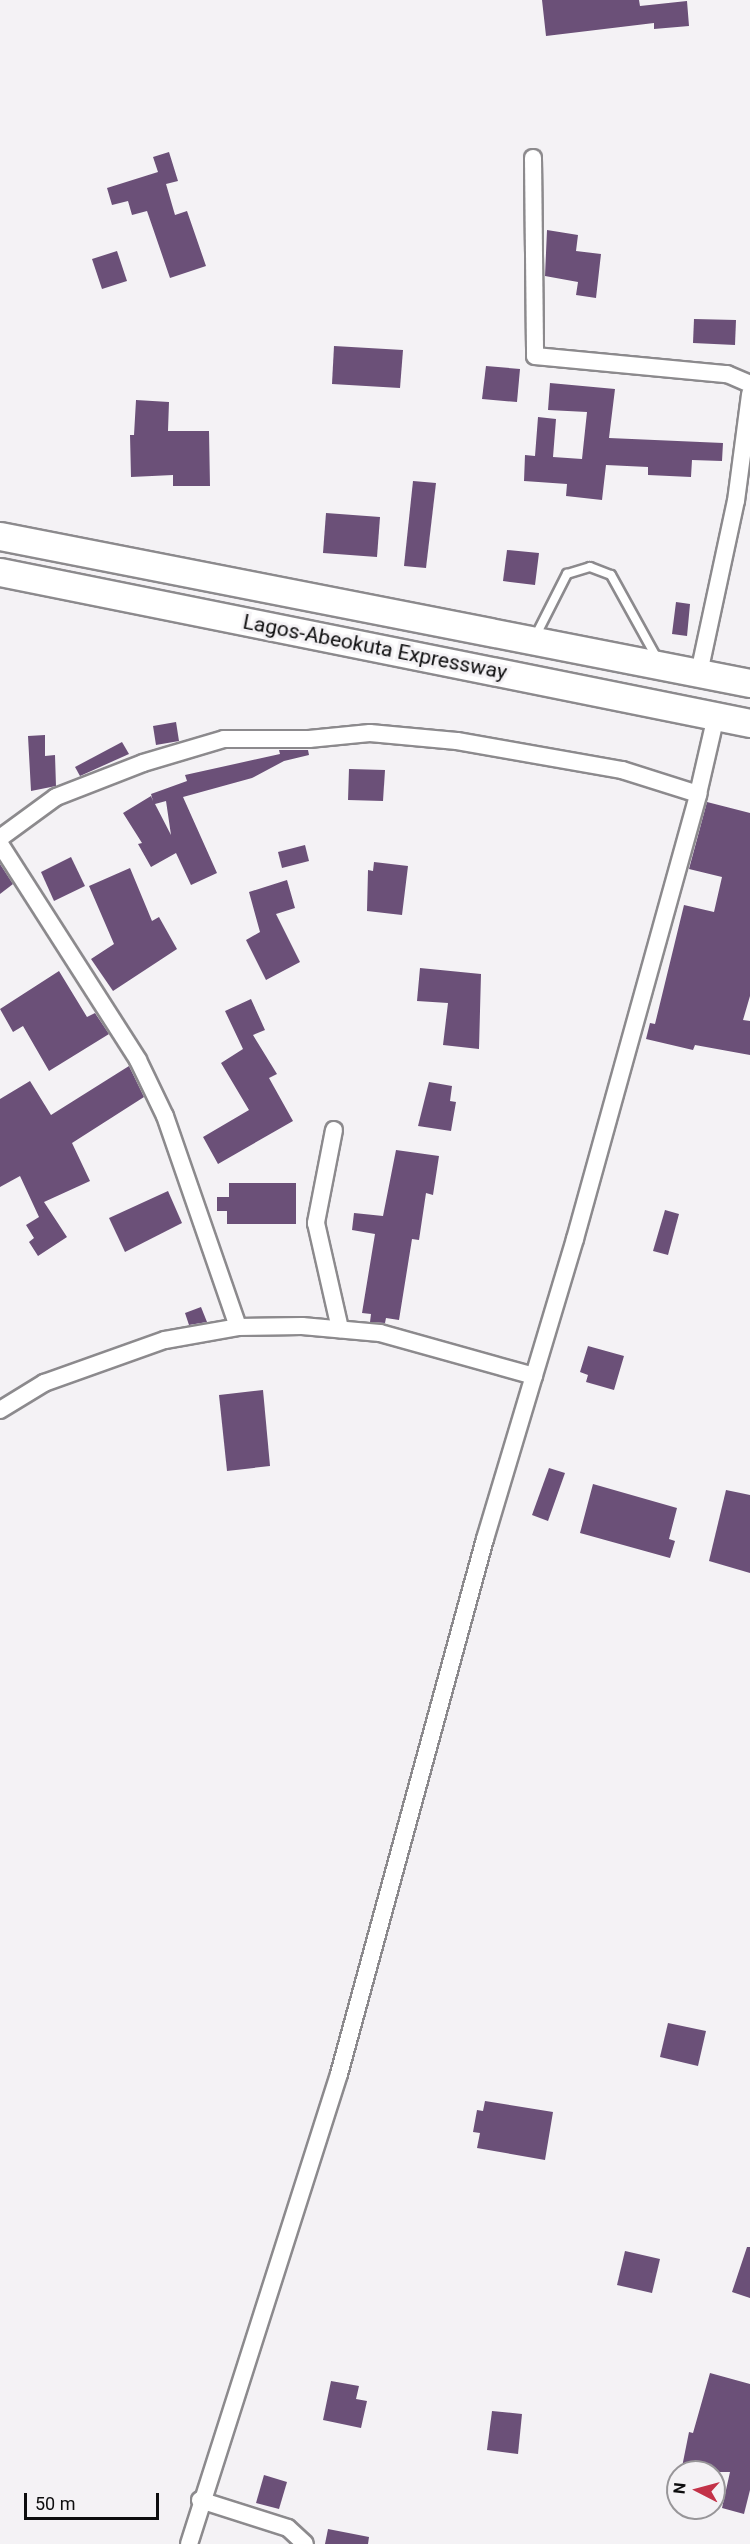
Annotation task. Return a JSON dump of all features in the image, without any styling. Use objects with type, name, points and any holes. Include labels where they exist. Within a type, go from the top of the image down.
[{"type":"highway","name":"Lagos-Abeokuta Expressway","points":[[0,536],[750,683]]},
{"type":"highway","name":"Lagos-Abeokuta Expressway","points":[[0,572],[750,723]]},
{"type":"street","points":[[533,158],[535,356],[727,374],[750,384]]},
{"type":"street","points":[[699,673],[736,501],[750,394]]},
{"type":"street","points":[[189,2544],[200,2500],[339,2074],[485,1539],[534,1376],[698,794],[716,716]]},
{"type":"street","points":[[0,838],[56,797],[143,763],[224,739],[309,739],[370,733],[457,741],[622,770],[698,794]]},
{"type":"street","points":[[0,844],[138,1060],[165,1116],[238,1327]]},
{"type":"street","points":[[334,1130],[316,1223],[340,1329]]},
{"type":"street","points":[[0,1410],[44,1383],[154,1344],[238,1327],[340,1329],[380,1333],[534,1376]]},
{"type":"street","points":[[200,2500],[288,2528],[305,2544]]},
{"type":"lane","points":[[533,640],[567,574],[590,567],[612,575],[661,665]]},
{"type":"building","points":[[542,0],[639,0],[640,6],[687,1],[689,26],[654,29],[654,23],[546,36]]},
{"type":"building","points":[[169,152],[178,181],[166,184],[175,215],[187,211],[206,266],[170,278],[147,211],[132,215],[128,201],[112,205],[107,188],[158,172],[153,157]]},
{"type":"building","points":[[547,230],[578,235],[576,251],[601,254],[596,298],[576,295],[578,282],[545,276]]},
{"type":"building","points":[[117,251],[127,281],[102,289],[92,259]]},
{"type":"building","points":[[694,319],[736,320],[735,345],[693,343]]},
{"type":"building","points":[[334,346],[403,350],[400,388],[332,384]]},
{"type":"building","points":[[486,366],[520,369],[517,402],[482,399]]},
{"type":"building","points":[[550,383],[615,389],[609,438],[723,443],[722,461],[692,460],[691,477],[648,475],[648,467],[606,465],[602,500],[566,496],[567,484],[524,481],[525,455],[535,456],[538,417],[556,419],[553,457],[582,459],[587,412],[548,410]]},
{"type":"building","points":[[136,400],[169,402],[168,431],[209,431],[210,486],[173,486],[173,475],[131,477],[130,435],[134,435]]},
{"type":"building","points":[[413,481],[436,483],[426,568],[404,566]]},
{"type":"building","points":[[326,513],[380,517],[377,557],[323,553]]},
{"type":"building","points":[[507,550],[539,553],[535,585],[503,581]]},
{"type":"building","points":[[676,602],[690,604],[687,636],[672,634]]},
{"type":"building","points":[[176,722],[179,741],[156,745],[153,726]]},
{"type":"building","points":[[45,735],[45,756],[55,755],[56,786],[31,791],[28,736]]},
{"type":"building","points":[[122,742],[129,754],[80,776],[75,767]]},
{"type":"building","points":[[279,750],[308,750],[309,755],[284,761],[252,778],[183,797],[217,873],[191,885],[176,853],[151,867],[138,844],[142,843],[123,813],[151,796],[153,801],[151,794],[187,781],[185,775],[280,754]],"holes":[[[166,801],[171,835],[155,804]]]},
{"type":"building","points":[[349,769],[385,770],[383,801],[348,800]]},
{"type":"building","points":[[707,802],[750,813],[750,996],[743,1020],[750,1021],[750,1055],[695,1045],[693,1050],[646,1039],[650,1023],[655,1024],[684,905],[714,912],[722,877],[689,869]]},
{"type":"building","points":[[305,845],[309,861],[282,868],[278,852]]},
{"type":"building","points":[[71,857],[85,886],[54,901],[41,872]]},
{"type":"building","points":[[374,862],[408,866],[402,915],[367,911],[368,870],[373,871]]},
{"type":"building","points":[[0,864],[13,884],[0,894]]},
{"type":"building","points":[[130,868],[152,921],[159,917],[177,949],[113,991],[91,959],[114,944],[89,886]]},
{"type":"building","points":[[287,880],[295,908],[276,914],[300,962],[266,980],[246,940],[260,932],[249,892]]},
{"type":"building","points":[[420,968],[481,974],[479,1049],[443,1045],[448,1003],[417,1001]]},
{"type":"building","points":[[59,971],[87,1017],[95,1013],[109,1034],[49,1071],[23,1026],[13,1032],[0,1009]]},
{"type":"building","points":[[251,999],[265,1030],[253,1035],[277,1074],[269,1078],[293,1121],[218,1164],[203,1137],[249,1110],[221,1063],[243,1049],[225,1011]]},
{"type":"building","points":[[129,1066],[144,1097],[72,1143],[90,1181],[44,1202],[67,1237],[38,1256],[29,1242],[34,1238],[26,1225],[39,1217],[20,1176],[0,1187],[0,1099],[30,1081],[51,1115]]},
{"type":"building","points":[[429,1082],[452,1086],[450,1101],[456,1102],[451,1131],[418,1126]]},
{"type":"building","points":[[396,1150],[439,1156],[433,1195],[426,1193],[419,1240],[412,1239],[399,1320],[386,1318],[385,1323],[370,1322],[371,1314],[362,1313],[375,1234],[352,1230],[354,1213],[383,1216]]},
{"type":"building","points":[[229,1183],[296,1183],[296,1224],[227,1224],[227,1211],[217,1211],[217,1197],[229,1197]]},
{"type":"building","points":[[168,1191],[182,1223],[125,1252],[109,1218]]},
{"type":"building","points":[[665,1210],[679,1214],[668,1255],[653,1251]]},
{"type":"building","points":[[201,1307],[207,1322],[189,1325],[185,1313]]},
{"type":"building","points":[[588,1346],[624,1356],[614,1390],[586,1382],[588,1375],[580,1372]]},
{"type":"building","points":[[263,1390],[270,1466],[227,1471],[219,1395]]},
{"type":"building","points":[[549,1468],[565,1473],[548,1521],[532,1515]]},
{"type":"building","points":[[593,1484],[677,1508],[669,1539],[675,1541],[670,1558],[580,1533]]},
{"type":"building","points":[[726,1490],[750,1495],[750,1573],[709,1561]]},
{"type":"building","points":[[668,2023],[706,2031],[698,2066],[660,2057]]},
{"type":"building","points":[[485,2101],[553,2112],[545,2160],[477,2148],[480,2133],[473,2132],[477,2110],[483,2111]]},
{"type":"building","points":[[747,2247],[750,2247],[750,2298],[732,2292]]},
{"type":"building","points":[[625,2251],[660,2259],[652,2293],[617,2285]]},
{"type":"building","points":[[710,2373],[750,2384],[750,2490],[744,2514],[726,2509],[726,2490],[730,2472],[726,2472],[726,2460],[683,2460],[689,2432],[693,2433]]},
{"type":"building","points":[[331,2381],[359,2386],[356,2399],[367,2401],[361,2428],[323,2420]]},
{"type":"building","points":[[492,2411],[522,2414],[518,2454],[487,2450]]},
{"type":"building","points":[[264,2475],[287,2482],[279,2509],[256,2503]]},
{"type":"building","points":[[328,2529],[369,2537],[368,2544],[325,2544]]}]
